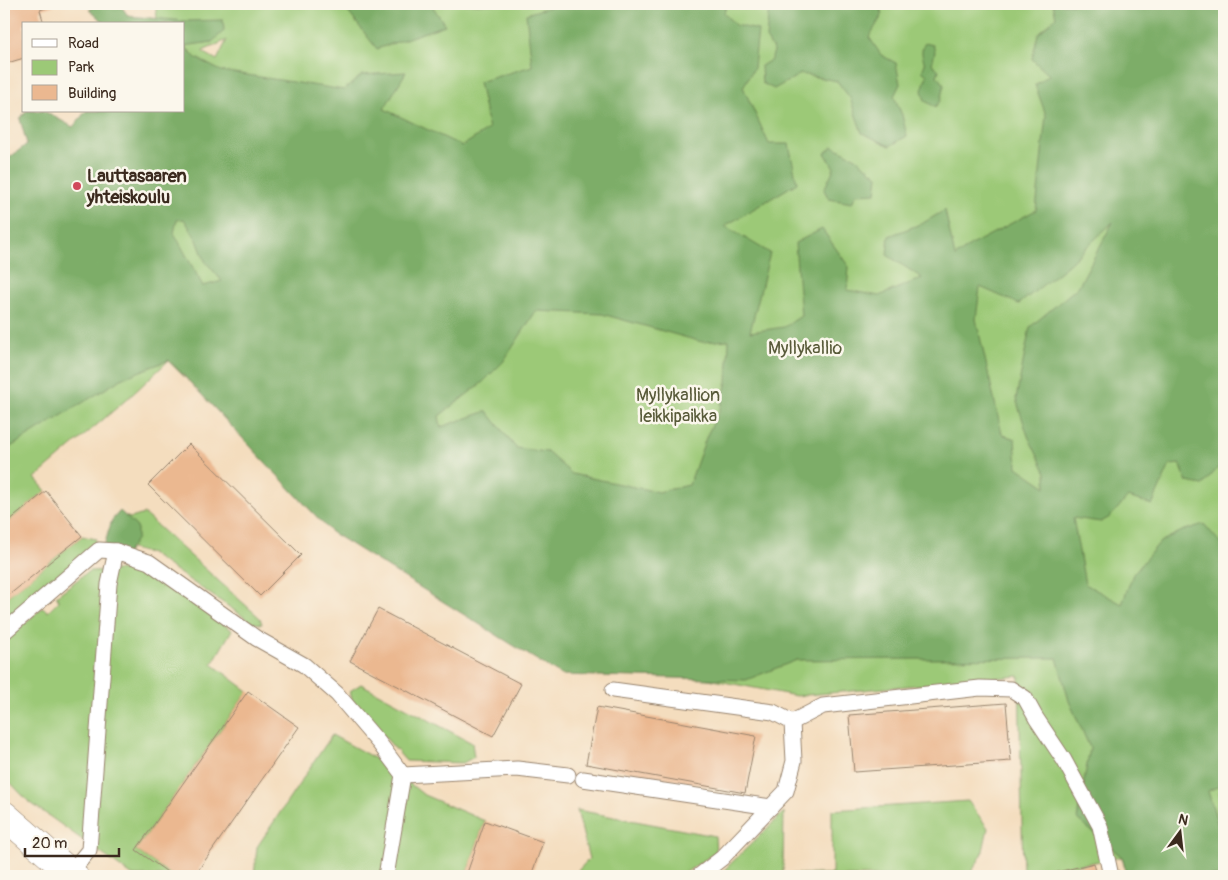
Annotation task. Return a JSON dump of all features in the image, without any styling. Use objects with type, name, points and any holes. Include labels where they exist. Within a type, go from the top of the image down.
[{"type":"street","points":[[4,816],[72,875]]},
{"type":"lane","points":[[4,632],[99,550],[116,552],[149,562],[256,638],[304,665],[337,694],[379,743],[403,775],[386,876]]},
{"type":"lane","points":[[72,875],[89,850],[109,584],[116,552]]},
{"type":"lane","points":[[792,722],[823,706],[980,688],[1011,689],[1025,698],[1064,760],[1100,826],[1111,876]]},
{"type":"lane","points":[[613,690],[773,712],[792,722]]},
{"type":"lane","points":[[699,876],[722,858],[786,791],[794,761],[792,722]]},
{"type":"lane","points":[[403,775],[516,769],[568,775]]},
{"type":"lane","points":[[583,779],[771,807]]},
{"type":"green space","points":[[98,4],[120,4],[128,16],[186,21],[223,20],[224,31],[212,42],[185,46],[185,22],[104,22],[89,10]]},
{"type":"green space","name":"Myllykallio","points":[[155,4],[1224,4],[1224,790],[1219,792],[1224,811],[1224,876],[1127,876],[1122,857],[1023,875],[1019,676],[796,696],[569,652],[359,544],[168,361],[134,393],[35,478],[46,491],[4,525],[4,335],[111,262],[213,67],[196,58],[185,45],[212,42],[223,21],[158,22]],"holes":[[[227,40],[217,60],[203,51]]]},
{"type":"green space","points":[[347,4],[431,4],[445,25],[377,49],[345,8]]},
{"type":"green space","name":"Myllykallio","points":[[559,4],[727,4],[724,13],[735,25],[758,30],[754,68],[743,87],[769,144],[789,144],[797,183],[725,226],[770,253],[750,332],[784,327],[801,316],[795,243],[822,229],[849,267],[847,290],[879,296],[922,278],[887,255],[889,236],[923,223],[945,210],[955,257],[971,245],[1036,210],[1046,115],[1035,85],[1049,75],[1032,59],[1038,34],[1056,17],[1053,4],[1224,4],[1224,461],[1203,485],[1187,482],[1180,464],[1170,465],[1152,505],[1128,497],[1110,517],[1101,522],[1073,518],[1085,584],[1122,604],[1133,574],[1160,542],[1182,531],[1204,524],[1224,547],[1224,784],[1208,791],[1224,845],[1224,876],[1127,876],[1122,857],[1077,819],[1090,748],[1069,701],[1057,658],[797,660],[746,680],[561,675],[331,532],[169,360],[123,378],[4,451],[4,162],[27,144],[20,119],[25,112],[46,112],[73,127],[85,112],[185,112],[185,47],[196,58],[221,71],[344,90],[362,75],[406,72],[384,109],[462,146],[489,129],[479,82],[532,66],[526,14]],"holes":[[[184,219],[197,240],[205,261],[222,281],[203,286],[174,233],[177,220]],[[1113,222],[1078,287],[1030,327],[1016,399],[1028,436],[1046,473],[1046,487],[1017,467],[1015,439],[1002,434],[976,319],[980,287],[1019,304],[1068,265]],[[536,311],[602,314],[702,342],[729,340],[727,382],[719,412],[707,435],[689,485],[658,492],[572,474],[547,452],[516,448],[487,411],[441,427],[439,416],[483,382],[503,362]]]},
{"type":"green space","points":[[768,4],[877,4],[883,14],[869,37],[881,55],[896,63],[900,84],[894,96],[902,115],[907,136],[890,146],[862,133],[850,98],[837,81],[801,74],[774,89],[762,83],[761,66],[771,60],[774,51],[766,38]]},
{"type":"green space","points":[[925,43],[933,45],[935,51],[932,64],[939,70],[937,76],[944,85],[940,101],[935,107],[925,101],[922,90],[927,75],[922,71],[925,64],[922,48]]},
{"type":"green space","points":[[833,146],[856,158],[878,176],[876,193],[856,194],[852,203],[829,199],[824,190],[834,168],[825,153]]},
{"type":"green space","points":[[120,511],[137,527],[137,538],[123,559],[104,546],[112,520]]},
{"type":"green space","points":[[144,514],[260,618],[262,624],[253,623],[151,554],[109,543],[108,531],[120,515],[131,518]]},
{"type":"green space","points":[[82,536],[96,539],[94,548],[4,621],[4,599]]},
{"type":"green space","points":[[119,570],[152,574],[232,630],[212,664],[248,691],[136,850],[173,876],[133,876],[28,801],[4,776],[4,642],[43,607],[48,612],[59,601],[56,596],[89,571]]},
{"type":"green space","points":[[361,684],[472,743],[474,757],[463,763],[406,761],[352,700],[350,691]]},
{"type":"green space","points":[[332,735],[385,764],[424,795],[485,821],[466,876],[254,876],[257,847]]},
{"type":"green space","points":[[968,801],[988,828],[982,855],[969,876],[718,876],[784,812],[783,874],[832,874],[832,810]]},
{"type":"green space","points":[[577,810],[715,836],[716,852],[683,876],[573,876],[589,859]]},
{"type":"building","points":[[4,4],[57,4],[40,10],[43,22],[22,22],[22,59],[4,64]]},
{"type":"building","points":[[189,444],[301,555],[260,596],[148,485]]},
{"type":"building","points":[[46,491],[82,536],[4,599],[4,525]]},
{"type":"building","points":[[378,609],[521,684],[493,736],[350,661]]},
{"type":"building","points":[[248,691],[299,727],[194,876],[173,876],[136,850]]},
{"type":"building","points":[[1006,703],[1011,761],[854,772],[849,715]]},
{"type":"building","points":[[597,707],[756,736],[745,793],[586,764]]},
{"type":"building","points":[[485,821],[543,842],[531,876],[466,876]]},
{"type":"building","points":[[1094,863],[1097,876],[1041,876]]},
{"type":"place","name":"Lauttasaaren yhteiskoulu","points":[[77,186]]},
{"type":"park label","name":"Myllykallion leikkipaikka","points":[[678,405]]}]
